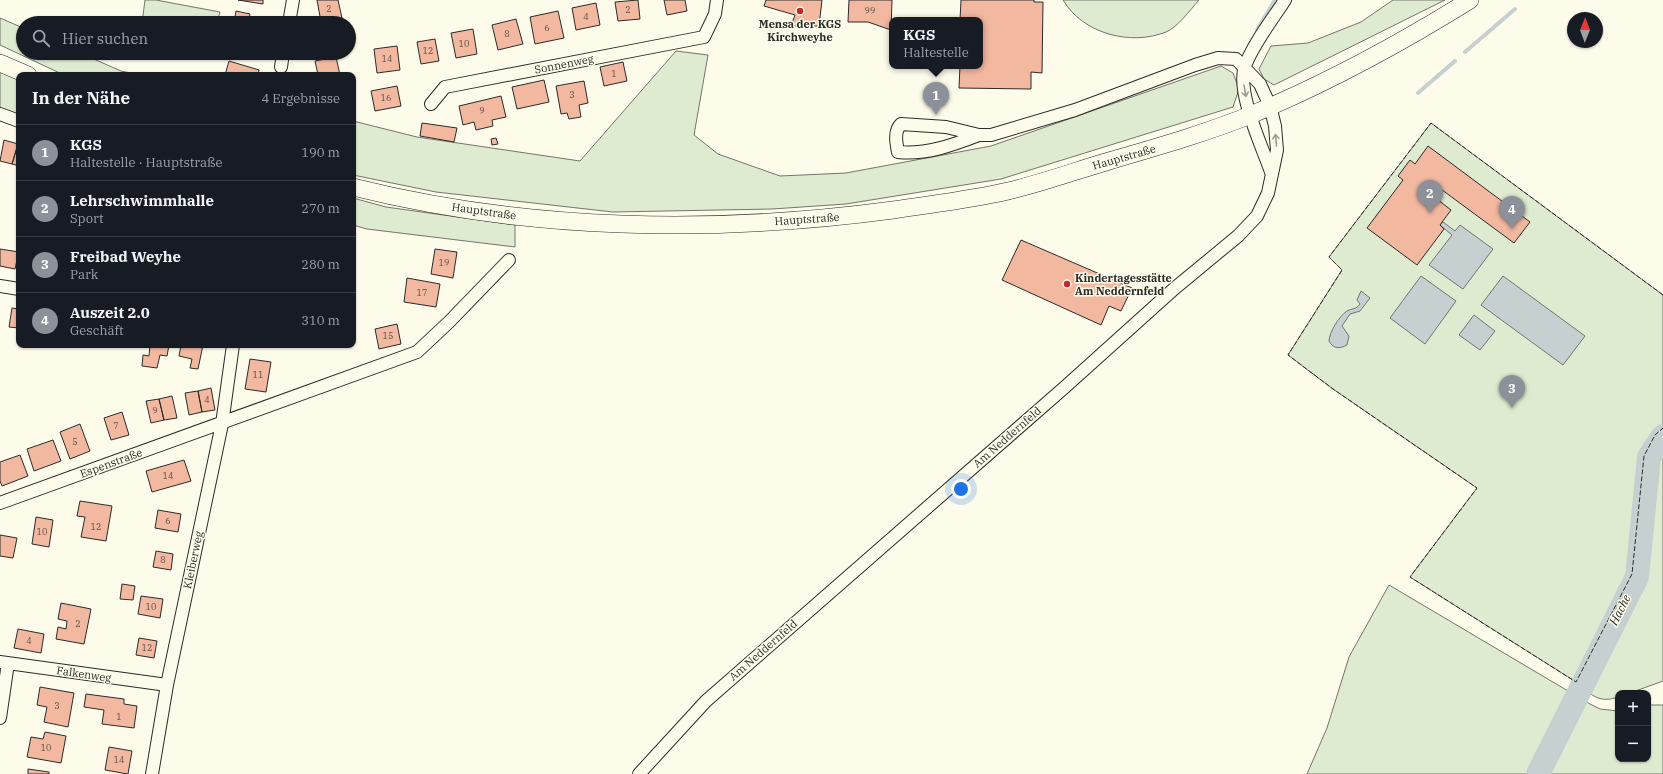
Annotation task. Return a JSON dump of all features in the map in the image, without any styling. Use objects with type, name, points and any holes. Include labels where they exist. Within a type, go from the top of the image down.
[{"type":"main road","name":"Hauptstraße","points":[[356,188],[447,206],[538,218],[632,225],[725,225],[837,217],[1007,191],[1180,140],[1250,115],[1335,76],[1401,42],[1470,0]]},
{"type":"main road","points":[[0,63],[21,72]]},
{"type":"street","points":[[290,16],[293,0]]},
{"type":"street","name":"Sonnenweg","points":[[431,104],[445,87],[704,37],[715,14],[717,0]]},
{"type":"street","points":[[1250,115],[1244,86],[1245,67],[1285,0]]},
{"type":"street","points":[[979,135],[955,144],[913,153],[898,152],[896,140],[898,127],[901,124],[946,127],[979,135],[991,135],[1074,110],[1195,65],[1218,58],[1236,59],[1245,67],[1260,84],[1270,106]]},
{"type":"street","points":[[281,67],[282,60]]},
{"type":"street","name":"Am Neddernfeld","points":[[639,774],[706,701],[1065,387],[1174,288],[1238,236],[1257,216],[1268,193],[1277,150],[1275,126],[1270,106]]},
{"type":"street","points":[[0,114],[16,120]]},
{"type":"street","name":"Am Neddernfeld","points":[[1250,115],[1271,173]]},
{"type":"street","name":"Espenstraße","points":[[0,503],[222,424],[417,352],[449,322],[509,260]]},
{"type":"street","points":[[0,286],[16,289]]},
{"type":"street","name":"Kleiberweg","points":[[152,774],[167,685],[222,424],[233,348]]},
{"type":"street","points":[[0,718],[4,663]]},
{"type":"street","name":"Falkenweg","points":[[4,663],[167,685]]},
{"type":"green space","points":[[145,0],[156,0],[220,12],[219,16],[143,16]]},
{"type":"green space","points":[[1063,0],[1199,0],[1184,18],[1170,30],[1152,36],[1138,38],[1123,37],[1095,29],[1072,12]]},
{"type":"green space","points":[[1393,0],[1445,0],[1274,85],[1264,79],[1259,69],[1271,46],[1308,43],[1361,22]]},
{"type":"green space","points":[[0,18],[16,25],[16,52],[0,45]]},
{"type":"green space","points":[[676,51],[708,55],[694,135],[718,154],[780,176],[846,173],[991,146],[1221,66],[1233,73],[1239,89],[1233,107],[1001,179],[846,204],[772,209],[613,212],[436,192],[356,176],[356,122],[417,137],[580,161]]},
{"type":"green space","points":[[32,60],[96,60],[126,72],[58,72]]},
{"type":"green space","points":[[0,72],[16,79],[16,117],[0,111]]},
{"type":"green space","points":[[1431,123],[1663,295],[1663,681],[1638,690],[1615,690],[1615,698],[1611,699],[1595,697],[1576,682],[1410,577],[1477,488],[1333,389],[1288,355],[1342,270],[1329,257]]},
{"type":"green space","points":[[356,199],[386,207],[515,225],[515,247],[367,229],[356,226]]},
{"type":"green space","points":[[1389,585],[1590,704],[1600,709],[1615,711],[1615,762],[1651,762],[1651,705],[1663,705],[1663,774],[1307,774],[1327,728],[1349,657]]},
{"type":"shaded area","points":[[1443,222],[1455,231],[1460,225],[1493,249],[1463,289],[1429,265],[1452,235],[1440,225]]},
{"type":"shaded area","points":[[1421,276],[1456,301],[1425,344],[1390,318]]},
{"type":"shaded area","points":[[1503,276],[1585,336],[1563,365],[1481,305]]},
{"type":"shaded area","points":[[1361,291],[1370,298],[1360,311],[1350,314],[1342,326],[1349,336],[1347,345],[1339,348],[1335,347],[1329,341],[1333,329],[1344,313],[1354,309],[1360,304],[1357,300]]},
{"type":"shaded area","points":[[1474,315],[1495,331],[1480,350],[1459,335]]},
{"type":"building","points":[[238,0],[263,0],[263,4]]},
{"type":"building","points":[[317,0],[338,0],[342,16],[320,16]]},
{"type":"building","points":[[638,0],[640,19],[618,21],[615,2]]},
{"type":"building","points":[[664,0],[685,0],[687,11],[667,15]]},
{"type":"building","name":"Mensa der KGS Kirchweyhe","points":[[766,0],[822,0],[819,26],[791,26],[795,15],[764,6]]},
{"type":"building","points":[[849,0],[892,0],[891,17],[889,17],[889,29],[868,22],[848,22]]},
{"type":"building","points":[[961,0],[1034,0],[1034,2],[1043,2],[1042,73],[1031,72],[1031,89],[959,88],[960,69],[983,69],[983,17],[960,17]]},
{"type":"building","points":[[596,3],[600,25],[576,30],[572,8]]},
{"type":"building","points":[[236,11],[250,14],[250,16],[235,16]]},
{"type":"building","points":[[558,11],[564,38],[535,44],[530,17]]},
{"type":"building","points":[[516,19],[523,44],[498,50],[492,25]]},
{"type":"building","points":[[473,29],[477,54],[456,58],[451,33]]},
{"type":"building","points":[[435,39],[439,61],[421,64],[417,42]]},
{"type":"building","points":[[397,46],[400,70],[377,73],[374,49]]},
{"type":"building","points":[[337,60],[339,72],[317,72],[315,61]]},
{"type":"building","points":[[229,61],[259,70],[259,72],[226,72]]},
{"type":"building","points":[[623,62],[627,81],[604,86],[600,67]]},
{"type":"building","points":[[544,80],[549,102],[517,109],[512,87]]},
{"type":"building","points":[[584,81],[588,103],[579,105],[581,117],[569,119],[567,113],[561,114],[556,86]]},
{"type":"building","points":[[397,86],[401,106],[375,111],[371,91]]},
{"type":"building","points":[[501,96],[506,117],[492,120],[493,126],[476,130],[474,122],[463,125],[459,106]]},
{"type":"building","points":[[422,123],[457,128],[454,142],[420,136]]},
{"type":"building","points":[[496,138],[498,144],[492,145],[491,139]]},
{"type":"building","points":[[4,140],[16,143],[16,151],[12,164],[0,161]]},
{"type":"building","points":[[1428,146],[1530,222],[1514,243],[1434,184],[1428,192],[1451,210],[1440,225],[1444,229],[1417,265],[1367,228],[1403,180],[1398,176],[1410,160],[1415,164]]},
{"type":"building","points":[[16,151],[16,165],[12,164]]},
{"type":"building","name":"Kindertagesstätte Am Neddernfeld","points":[[1021,240],[1132,288],[1121,311],[1109,306],[1101,325],[1002,280]]},
{"type":"building","points":[[0,249],[16,252],[15,269],[0,266]]},
{"type":"building","points":[[435,249],[457,252],[453,278],[431,274]]},
{"type":"building","points":[[407,278],[440,284],[436,307],[404,302]]},
{"type":"building","points":[[12,308],[16,309],[16,328],[9,327]]},
{"type":"building","points":[[397,324],[401,344],[379,349],[375,329]]},
{"type":"building","points":[[150,348],[168,348],[167,356],[160,355],[157,368],[142,366],[143,355],[149,356]]},
{"type":"building","points":[[180,348],[202,348],[198,369],[190,368],[192,359],[179,356]]},
{"type":"building","points":[[250,359],[271,362],[266,392],[245,389]]},
{"type":"building","points":[[211,388],[215,410],[202,412],[198,391]]},
{"type":"building","points":[[198,391],[202,412],[189,415],[185,393]]},
{"type":"building","points":[[172,396],[177,418],[164,420],[159,399]]},
{"type":"building","points":[[159,399],[164,420],[151,423],[146,401]]},
{"type":"building","points":[[122,412],[129,435],[111,440],[104,418]]},
{"type":"building","points":[[80,424],[90,451],[70,459],[60,432]]},
{"type":"building","points":[[53,440],[61,461],[34,471],[27,449]]},
{"type":"building","points":[[20,455],[28,476],[2,486],[0,481],[0,462]]},
{"type":"building","points":[[184,460],[191,481],[152,492],[146,471]]},
{"type":"building","points":[[80,501],[112,506],[106,541],[81,537],[85,517],[77,516]]},
{"type":"building","points":[[158,510],[181,514],[178,532],[155,528]]},
{"type":"building","points":[[36,517],[53,520],[49,547],[32,544]]},
{"type":"building","points":[[0,535],[17,538],[13,558],[0,556]]},
{"type":"building","points":[[156,551],[173,554],[171,570],[153,567]]},
{"type":"building","points":[[122,584],[135,586],[133,600],[120,599]]},
{"type":"building","points":[[141,596],[163,599],[160,618],[138,614]]},
{"type":"building","points":[[61,603],[91,609],[84,644],[56,639],[58,627],[66,629],[67,621],[58,619]]},
{"type":"building","points":[[18,629],[44,634],[41,653],[14,648]]},
{"type":"building","points":[[139,638],[157,641],[154,658],[136,655]]},
{"type":"building","points":[[40,687],[74,693],[68,727],[44,722],[47,707],[37,705]]},
{"type":"building","points":[[86,694],[124,699],[124,704],[137,706],[134,728],[102,724],[104,710],[84,707]]},
{"type":"building","points":[[45,732],[66,736],[61,763],[27,757],[31,737],[43,739]]},
{"type":"building","points":[[109,747],[132,751],[128,774],[105,770]]},
{"type":"building","points":[[28,769],[49,772],[49,774],[28,774]]},
{"type":"waterway","points":[[1257,30],[1275,0]]},
{"type":"waterway","points":[[1465,52],[1515,9]]},
{"type":"waterway","points":[[1418,93],[1455,61]]},
{"type":"waterway","name":"Hache","points":[[1538,774],[1637,577],[1649,457],[1663,436]]},
{"type":"fence","points":[[1663,295],[1431,123],[1329,257],[1342,270],[1288,355],[1333,389],[1477,488],[1410,577],[1576,682],[1632,574],[1644,456],[1655,435],[1663,428]]},
{"type":"place","name":"Mensa der KGS Kirchweyhe","points":[[800,11]]},
{"type":"place","name":"KGS","points":[[936,115]]},
{"type":"place","name":"Lehrschwimmhalle","points":[[1430,213]]},
{"type":"place","name":"Auszeit 2.0","points":[[1512,229]]},
{"type":"place","name":"Kindertagesstätte Am Neddernfeld","points":[[1067,284]]},
{"type":"place","name":"Freibad Weyhe","points":[[1512,408]]}]
